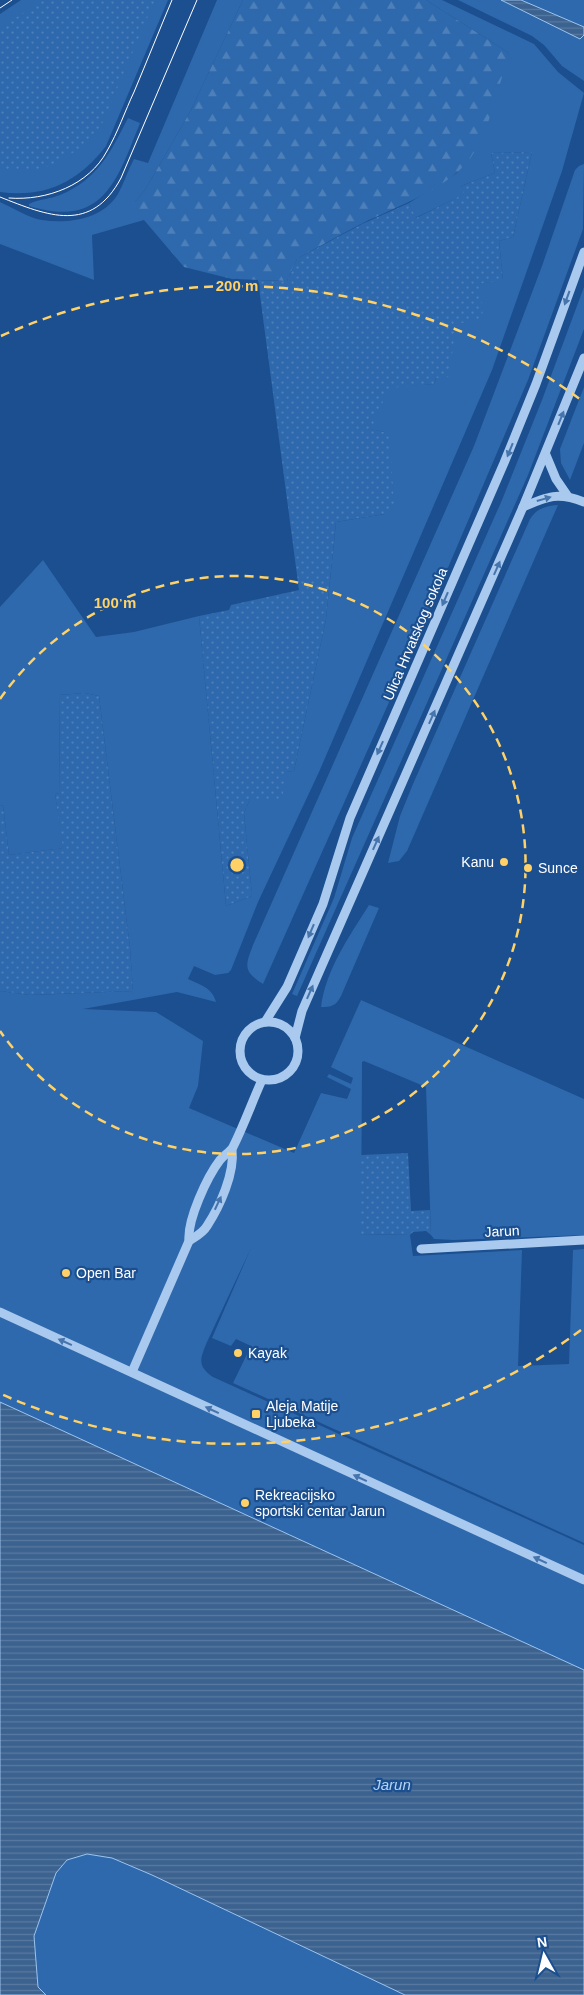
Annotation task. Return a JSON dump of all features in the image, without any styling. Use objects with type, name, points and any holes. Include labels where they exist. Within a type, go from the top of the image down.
[{"type":"street","name":"Ulica Hrvatskog sokola","points":[[265,1022],[287,986],[323,904],[350,818],[504,463],[536,384],[584,252]]},
{"type":"street","points":[[295,1038],[302,1011],[524,507],[584,358]]},
{"type":"street","points":[[546,455],[554,474],[567,495]]},
{"type":"street","points":[[524,507],[540,500],[567,495],[584,502]]},
{"type":"street","points":[[265,1022],[274,1022],[290,1031],[295,1038],[298,1054],[292,1069],[278,1079],[262,1080],[253,1076],[242,1063],[239,1054],[240,1045],[243,1036],[249,1029],[265,1022]]},
{"type":"street","points":[[132,1372],[189,1241],[207,1227],[219,1202],[232,1167],[232,1149],[262,1080]]},
{"type":"street","points":[[189,1241],[188,1231],[191,1219],[214,1169],[232,1149]]},
{"type":"street","name":"Jarun","points":[[421,1249],[584,1240]]},
{"type":"street","points":[[0,1312],[584,1580]]},
{"type":"green space","points":[[21,0],[168,0],[106,146],[95,159],[72,178],[46,190],[17,193],[0,192],[0,14]]},
{"type":"green space","points":[[43,0],[155,0],[98,133],[68,156],[43,168],[35,170],[0,169],[0,28]]},
{"type":"green space","points":[[217,0],[243,0],[190,112],[145,190],[135,202],[144,220],[92,235],[94,280],[0,244],[0,202],[26,215],[42,220],[63,221],[85,218],[104,209],[112,202],[118,194],[134,159],[148,163]]},
{"type":"green space","points":[[243,0],[426,0],[509,53],[486,128],[475,151],[466,164],[440,185],[424,194],[361,224],[297,259],[287,281],[232,279],[184,267],[144,220],[135,215],[135,202],[145,190],[190,112]]},
{"type":"green space","name":"Rekreacijsko sportski centar Jarun","points":[[426,0],[442,0],[534,44],[558,72],[584,93],[562,171],[492,370],[319,772],[258,902],[231,970],[228,973],[215,975],[194,966],[188,979],[209,990],[216,1002],[177,992],[83,1009],[156,1012],[203,1041],[198,1086],[189,1108],[294,1153],[321,1093],[347,1099],[351,1089],[327,1077],[329,1074],[351,1084],[353,1078],[331,1067],[361,1000],[584,1099],[584,1235],[454,1240],[434,1239],[431,1235],[426,1087],[364,1061],[362,1062],[361,1234],[410,1235],[413,1256],[522,1250],[518,1366],[569,1364],[573,1250],[584,1249],[584,1543],[233,1383],[251,1346],[236,1339],[231,1346],[212,1338],[251,1248],[207,1342],[201,1362],[204,1369],[213,1377],[584,1545],[584,1995],[0,1995],[0,991],[30,995],[133,991],[130,948],[99,696],[85,693],[59,695],[60,793],[55,794],[64,848],[9,855],[3,805],[0,806],[0,607],[43,560],[96,637],[134,632],[199,616],[226,906],[252,896],[244,813],[250,799],[286,772],[294,771],[326,619],[336,522],[385,514],[384,432],[370,429],[388,387],[434,384],[456,323],[480,284],[503,279],[499,241],[513,237],[532,152],[491,153],[495,173],[461,186],[465,194],[415,218],[409,203],[457,173],[509,53]]},
{"type":"green space","points":[[458,0],[584,0],[584,81],[562,66],[544,45],[532,36]]},
{"type":"green space","points":[[128,118],[140,123],[124,163],[115,180],[104,194],[91,205],[75,211],[54,211],[29,206],[33,202],[60,195],[73,189],[93,173],[109,154]]},
{"type":"green space","points":[[532,152],[513,237],[499,241],[503,280],[480,284],[483,319],[456,324],[449,377],[436,378],[434,384],[389,388],[371,429],[384,432],[390,439],[394,505],[385,514],[336,522],[326,619],[294,771],[286,772],[282,800],[250,799],[244,813],[252,896],[226,906],[199,616],[229,610],[231,605],[299,590],[258,280],[287,281],[297,259],[362,224],[409,203],[416,218],[464,194],[461,186],[495,173],[491,153]]},
{"type":"green space","points":[[584,164],[583,229],[528,380],[424,624],[263,984],[249,971],[247,963],[253,945],[474,446],[542,266],[575,170]]},
{"type":"green space","points":[[584,287],[584,329],[528,475],[297,996],[292,994],[334,898],[352,838],[502,500]]},
{"type":"green space","points":[[584,387],[584,443],[570,480],[561,463],[560,449]]},
{"type":"green space","points":[[558,505],[407,851],[399,861],[388,863],[400,816],[413,784],[530,519],[542,508]]},
{"type":"green space","points":[[85,693],[99,696],[130,948],[133,991],[30,995],[0,991],[0,806],[3,805],[9,855],[63,848],[55,794],[60,793],[59,695]]},
{"type":"green space","points":[[369,905],[379,908],[341,996],[333,1005],[321,1007],[333,966],[346,941]]},
{"type":"green space","points":[[408,1153],[411,1211],[430,1210],[431,1235],[426,1231],[413,1232],[410,1235],[361,1234],[361,1155]]},
{"type":"water","points":[[501,0],[521,0],[584,27],[584,35],[580,39]]},
{"type":"water","name":"Jarun","points":[[0,1402],[584,1670],[584,1995],[405,1995],[152,1875],[112,1858],[87,1854],[67,1860],[56,1873],[34,1936],[38,1987],[46,1995],[0,1995]]},
{"type":"tram line","points":[[0,8],[12,0]]},
{"type":"tram line","points":[[9,198],[38,197],[66,188],[78,182],[99,163],[118,129],[172,0]]},
{"type":"tram line","points":[[0,197],[35,210],[67,216],[82,214],[96,207],[109,196],[121,178],[197,0]]},
{"type":"place","name":"Kanu","points":[[504,862]]},
{"type":"place","name":"Sunce","points":[[528,868]]},
{"type":"place","name":"Open Bar","points":[[66,1273]]},
{"type":"place","name":"Kayak","points":[[238,1353]]},
{"type":"place","name":"Aleja Matije Ljubeka","points":[[256,1414]]},
{"type":"place","name":"Rekreacijsko sportski centar Jarun","points":[[245,1503]]}]
